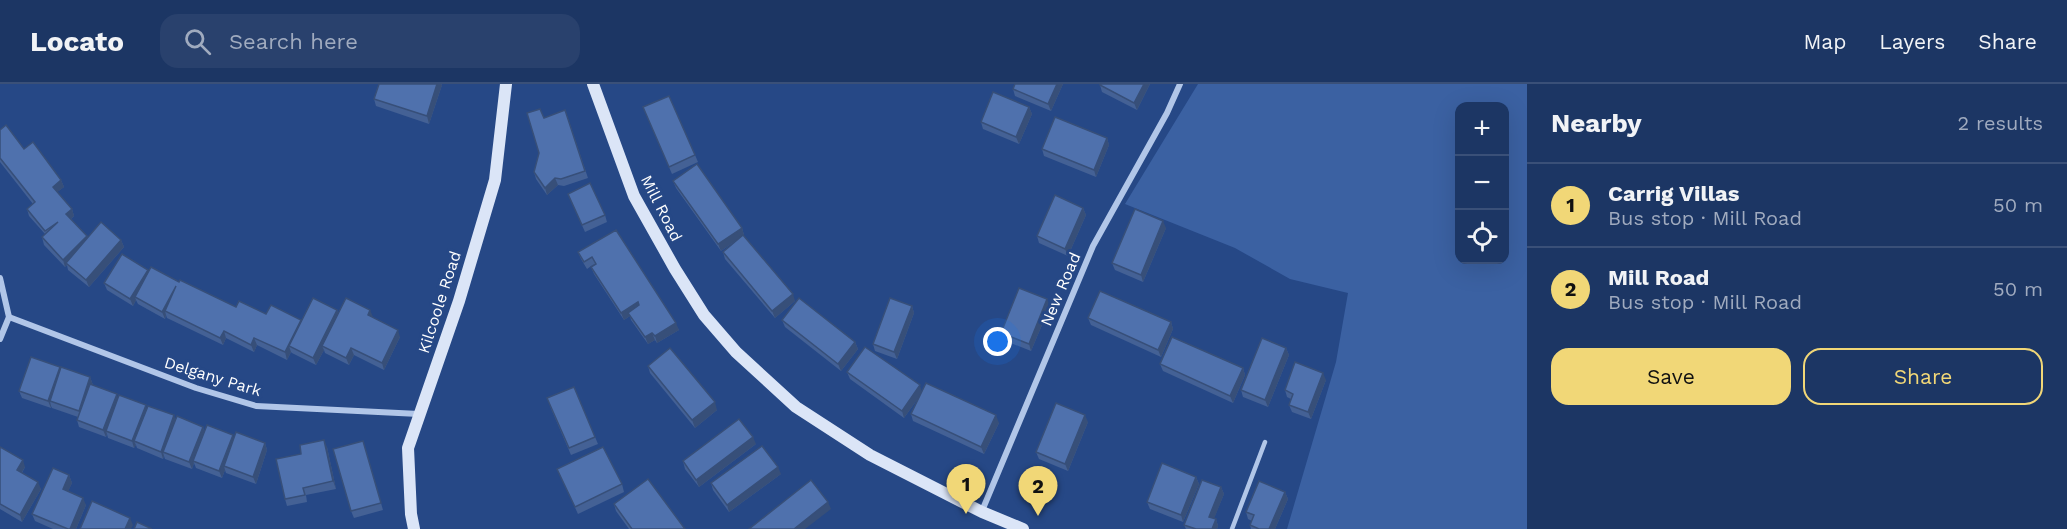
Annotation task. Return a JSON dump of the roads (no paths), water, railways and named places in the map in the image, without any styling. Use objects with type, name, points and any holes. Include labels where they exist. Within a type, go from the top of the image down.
[{"type":"main road","name":"Kilcoole Road","points":[[414,529],[411,514],[408,447],[459,301],[495,180],[506,84]]},
{"type":"main road","name":"Mill Road","points":[[593,84],[634,196],[704,315],[736,352],[796,407],[870,455],[982,512],[1023,529]]},
{"type":"street","name":"New Road","points":[[982,512],[1093,246],[1167,113],[1180,84]]},
{"type":"street","points":[[0,278],[9,317],[0,339]]},
{"type":"street","name":"Delgany Park","points":[[9,317],[196,388],[256,406],[419,414]]},
{"type":"lane","points":[[1232,529],[1265,441]]},
{"type":"place","name":"Carrig Villas","points":[[966,514]]},
{"type":"place","name":"Mill Road","points":[[1038,516]]}]
